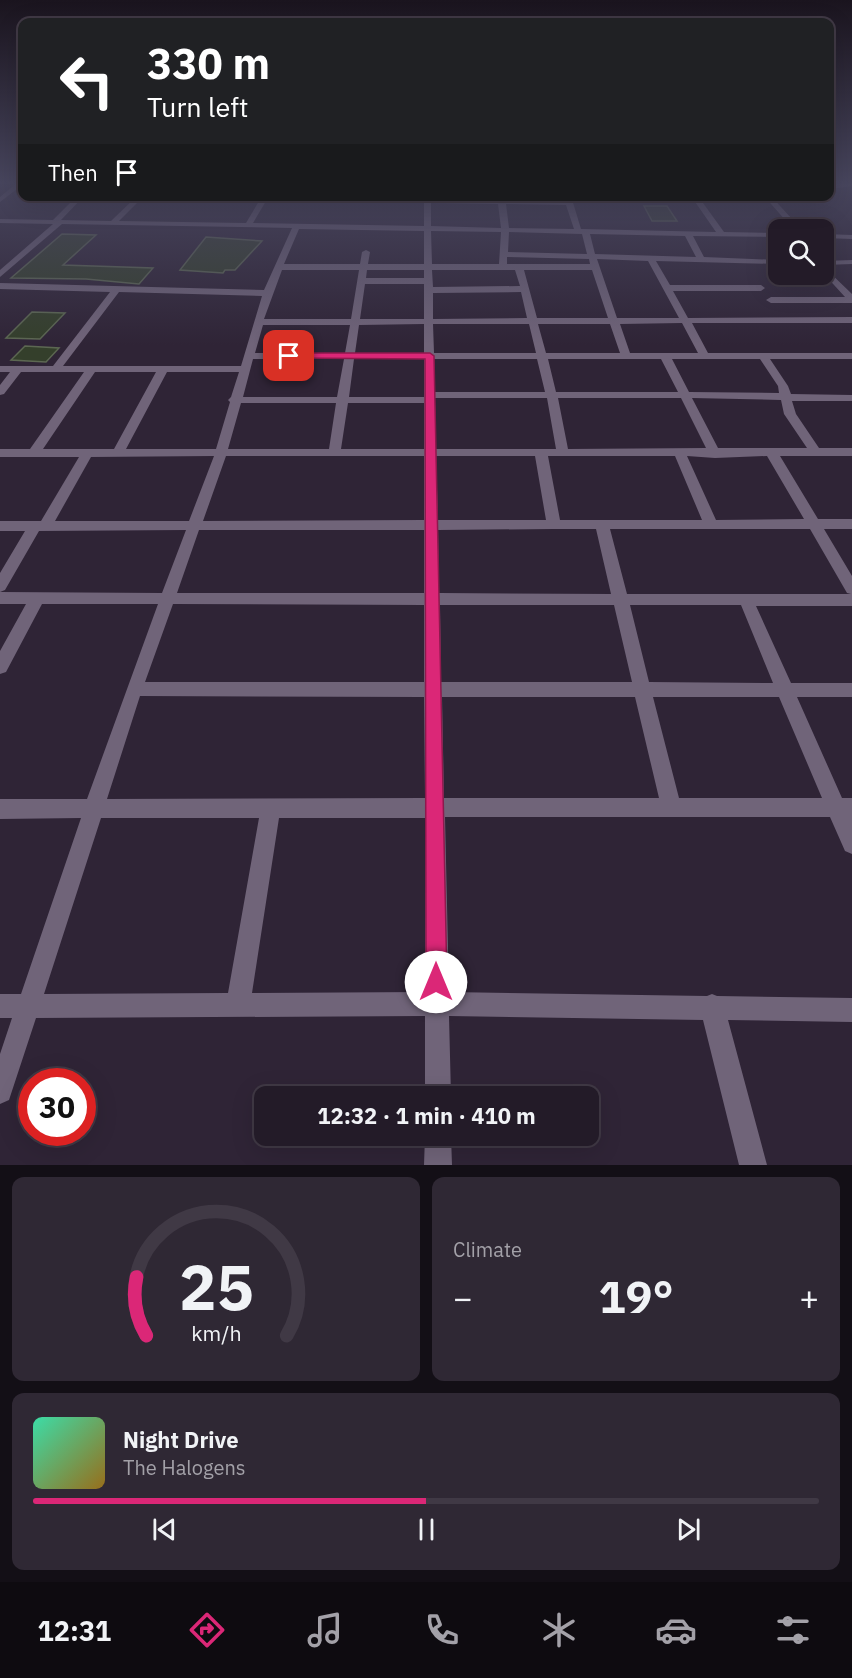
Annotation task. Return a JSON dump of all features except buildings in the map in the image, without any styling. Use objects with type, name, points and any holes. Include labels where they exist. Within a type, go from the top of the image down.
[{"type":"street","points":[[0,273],[42,236]]},
{"type":"street","points":[[0,1091],[134,689],[221,453],[257,321],[292,236]]},
{"type":"street","points":[[427,236],[438,1086]]},
{"type":"street","points":[[503,267],[505,236]]},
{"type":"street","points":[[584,236],[627,356]]},
{"type":"street","points":[[690,236],[701,256]]},
{"type":"street","points":[[834,236],[852,237]]},
{"type":"street","points":[[334,453],[366,252]]},
{"type":"street","points":[[362,281],[429,279],[503,267],[701,256],[724,252]]},
{"type":"street","points":[[504,254],[593,262]]},
{"type":"street","points":[[701,256],[739,262],[768,262]]},
{"type":"street","points":[[0,257],[19,257]]},
{"type":"street","points":[[651,259],[705,356]]},
{"type":"street","points":[[739,262],[746,271]]},
{"type":"street","points":[[834,263],[852,262]]},
{"type":"street","points":[[278,267],[363,266],[429,279],[524,289]]},
{"type":"street","points":[[519,267],[552,396],[563,453]]},
{"type":"street","points":[[753,279],[788,320]]},
{"type":"street","points":[[834,280],[852,299]]},
{"type":"street","points":[[0,286],[267,293]]},
{"type":"street","points":[[55,370],[117,288]]},
{"type":"street","points":[[667,288],[761,288]]},
{"type":"street","points":[[771,300],[852,299]]},
{"type":"street","points":[[257,321],[852,320]]},
{"type":"street","points":[[0,369],[163,369],[350,356],[852,356]]},
{"type":"street","points":[[664,356],[715,453]]},
{"type":"street","points":[[763,356],[783,386],[790,414],[815,452]]},
{"type":"street","points":[[0,392],[18,369]]},
{"type":"street","points":[[118,453],[163,369]]},
{"type":"street","points":[[34,453],[91,370]]},
{"type":"street","points":[[234,400],[430,398],[509,393],[552,396],[760,394],[786,397],[852,398]]},
{"type":"street","points":[[0,453],[852,452]]},
{"type":"street","points":[[0,586],[87,453]]},
{"type":"street","points":[[541,453],[554,525]]},
{"type":"street","points":[[680,453],[711,524]]},
{"type":"street","points":[[772,453],[852,590]]},
{"type":"street","points":[[602,524],[671,807]]},
{"type":"street","points":[[0,526],[852,524]]},
{"type":"street","points":[[0,598],[852,600]]},
{"type":"street","points":[[0,667],[37,598]]},
{"type":"street","points":[[746,600],[785,690],[844,807],[852,844]]},
{"type":"street","points":[[134,689],[852,690]]},
{"type":"street","points":[[0,809],[844,807]]},
{"type":"street","points":[[238,1005],[271,808]]},
{"type":"street","points":[[0,1006],[437,1004],[712,1006],[852,1010]]},
{"type":"street","points":[[712,1006],[753,1165]]},
{"type":"street","points":[[438,1146],[438,1165]]},
{"type":"route","points":[[289,356],[430,356],[436,982]]}]
